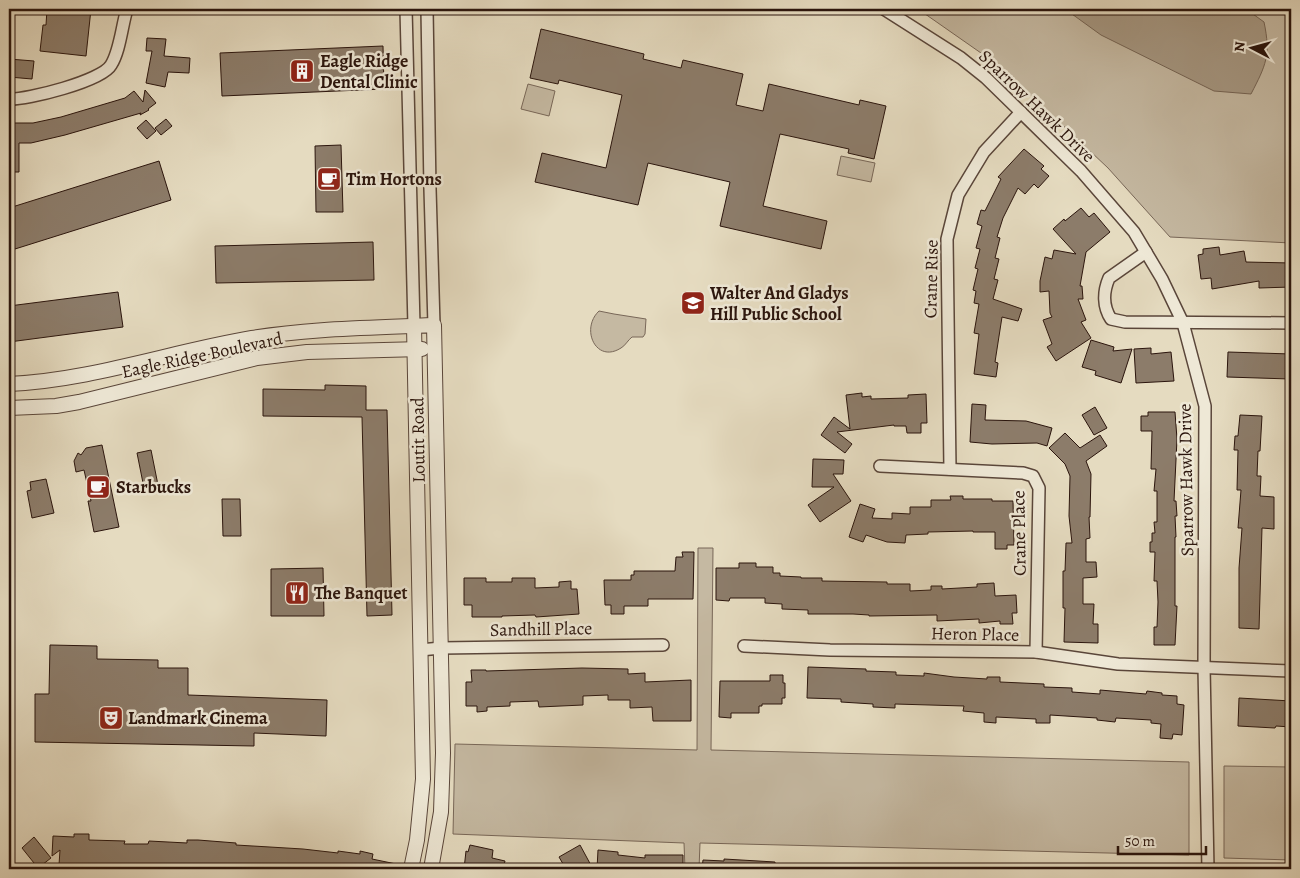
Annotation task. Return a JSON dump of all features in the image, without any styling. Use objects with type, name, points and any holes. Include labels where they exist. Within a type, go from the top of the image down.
[{"type":"street","points":[[9,99],[39,96],[97,76],[110,67],[116,55],[126,9]]},
{"type":"street","name":"Loutit Road","points":[[406,9],[423,779],[417,840],[411,869]]},
{"type":"street","name":"Loutit Road","points":[[427,9],[441,648],[442,780],[441,812],[431,869]]},
{"type":"street","name":"Sparrow Hawk Drive","points":[[884,9],[961,58],[986,78],[1080,171],[1134,232],[1162,278],[1183,324],[1204,406],[1204,667],[1208,869]]},
{"type":"street","name":"Crane Rise","points":[[950,469],[947,240],[958,196],[984,152],[1021,112]]},
{"type":"street","points":[[1146,252],[1108,278],[1105,294],[1106,312],[1116,322],[1183,324],[1291,323]]},
{"type":"street","name":"Eagle Ridge Boulevard","points":[[9,384],[36,383],[88,375],[168,355],[253,338],[323,331],[434,325]]},
{"type":"street","name":"Eagle Ridge Boulevard","points":[[9,408],[56,406],[79,402],[257,358],[307,352],[435,349]]},
{"type":"street","name":"Crane Place","points":[[880,466],[1023,473],[1033,476],[1039,488],[1036,652]]},
{"type":"street","name":"Sandhill Place","points":[[420,650],[441,648],[664,645]]},
{"type":"street","name":"Heron Place","points":[[744,646],[830,650],[1036,652],[1118,664],[1291,671]]},
{"type":"shaded area","points":[[918,9],[1291,9],[1291,243],[1170,237],[1108,168],[1001,67]]},
{"type":"shaded area","points":[[1065,9],[1246,9],[1264,22],[1267,43],[1266,60],[1251,94],[1214,91],[1101,35]]},
{"type":"shaded area","points":[[528,84],[555,91],[549,116],[521,109]]},
{"type":"shaded area","points":[[841,156],[875,163],[871,182],[837,175]]},
{"type":"shaded area","points":[[599,311],[646,319],[645,334],[643,337],[632,337],[624,346],[612,352],[604,352],[598,348],[591,335],[593,318]]},
{"type":"shaded area","points":[[698,548],[713,548],[711,750],[1189,762],[1189,855],[700,843],[699,869],[685,869],[684,843],[453,834],[455,744],[697,750]]},
{"type":"shaded area","points":[[1224,766],[1291,767],[1291,860],[1224,858]]},
{"type":"building","points":[[47,9],[91,9],[86,56],[40,51],[43,25],[46,25]]},
{"type":"building","name":"Walter And Gladys Hill Public School","points":[[541,29],[644,54],[643,59],[681,68],[683,60],[743,74],[736,105],[763,111],[769,84],[859,105],[860,100],[886,106],[874,159],[848,153],[849,149],[780,134],[763,206],[827,221],[821,249],[720,226],[730,182],[648,163],[638,205],[535,182],[542,153],[606,168],[622,95],[559,80],[558,84],[530,78]]},
{"type":"building","points":[[147,38],[166,39],[164,56],[190,58],[189,73],[168,72],[165,87],[146,83],[152,51],[146,51]]},
{"type":"building","name":"Eagle Ridge Dental Clinic","points":[[383,46],[384,89],[222,96],[220,53]]},
{"type":"building","points":[[9,59],[34,61],[32,79],[9,77]]},
{"type":"building","points":[[145,90],[156,103],[140,115],[141,113],[31,143],[19,143],[19,172],[9,172],[9,123],[33,123],[61,117],[125,98],[134,91],[143,102]]},
{"type":"building","points":[[166,119],[172,126],[161,135],[155,128]]},
{"type":"building","points":[[146,120],[156,131],[147,139],[137,128]]},
{"type":"building","name":"Tim Hortons","points":[[341,145],[343,212],[316,212],[315,146]]},
{"type":"building","points":[[1024,149],[1044,166],[1041,169],[1049,176],[1038,188],[1034,184],[1025,194],[1018,188],[1003,218],[997,237],[1000,238],[995,258],[999,259],[994,279],[998,280],[993,299],[1022,309],[1018,321],[1002,317],[995,362],[998,363],[996,377],[974,374],[979,334],[974,333],[979,304],[974,303],[976,291],[973,290],[978,269],[975,268],[980,249],[976,248],[982,226],[977,224],[981,210],[985,211],[1001,179],[998,177]]},
{"type":"building","points":[[159,161],[171,200],[15,249],[9,230],[9,208]]},
{"type":"building","points":[[1081,208],[1089,217],[1094,213],[1110,232],[1086,252],[1080,286],[1082,286],[1083,299],[1078,299],[1086,320],[1081,322],[1091,338],[1056,361],[1047,347],[1052,344],[1043,320],[1052,317],[1050,313],[1049,291],[1040,292],[1040,281],[1045,257],[1052,259],[1054,250],[1076,254],[1053,229]]},
{"type":"building","points":[[373,242],[374,280],[216,283],[215,246]]},
{"type":"building","points":[[1219,247],[1220,255],[1244,251],[1246,262],[1291,263],[1291,287],[1259,288],[1259,281],[1212,289],[1211,278],[1201,279],[1198,255],[1203,254],[1203,249]]},
{"type":"building","points":[[118,292],[123,327],[9,342],[9,306]]},
{"type":"building","points":[[1091,340],[1114,347],[1113,351],[1132,349],[1121,383],[1095,375],[1096,371],[1082,367]]},
{"type":"building","points":[[1151,348],[1151,354],[1171,352],[1174,381],[1136,383],[1134,349]]},
{"type":"building","points":[[1228,352],[1291,354],[1290,379],[1227,377]]},
{"type":"building","points":[[325,385],[366,386],[366,410],[387,410],[392,615],[367,616],[362,417],[263,416],[263,389],[325,390]]},
{"type":"building","points":[[862,393],[862,397],[871,396],[871,399],[908,398],[908,395],[926,394],[927,423],[921,423],[921,433],[907,433],[906,426],[894,425],[837,432],[852,444],[845,453],[821,435],[834,417],[850,429],[846,395]]},
{"type":"building","points":[[972,404],[986,405],[985,420],[1026,421],[1052,428],[1047,446],[1037,443],[992,444],[970,442]]},
{"type":"building","points":[[1095,407],[1107,428],[1094,435],[1082,415]]},
{"type":"building","points":[[1148,412],[1175,412],[1177,439],[1174,501],[1176,501],[1177,516],[1175,516],[1175,606],[1177,606],[1175,645],[1154,645],[1154,627],[1157,627],[1158,602],[1157,581],[1154,581],[1155,552],[1150,552],[1150,542],[1152,542],[1152,533],[1155,533],[1154,522],[1157,522],[1157,491],[1154,491],[1156,469],[1151,469],[1152,431],[1141,431],[1141,416],[1148,416]]},
{"type":"building","points":[[1240,415],[1262,416],[1257,476],[1261,476],[1260,496],[1274,497],[1274,529],[1262,528],[1259,629],[1239,628],[1239,568],[1242,528],[1238,528],[1241,490],[1237,490],[1238,450],[1234,450],[1235,436],[1238,436]]},
{"type":"building","points":[[1065,433],[1080,448],[1100,435],[1107,446],[1086,461],[1091,474],[1090,538],[1086,539],[1086,562],[1096,562],[1097,577],[1083,578],[1083,604],[1094,604],[1093,624],[1098,624],[1098,643],[1064,642],[1063,571],[1065,571],[1066,543],[1072,543],[1069,516],[1070,476],[1065,464],[1049,448]]},
{"type":"building","points":[[102,445],[119,527],[94,532],[88,501],[91,501],[84,470],[76,472],[74,461],[78,453],[81,455],[86,448]]},
{"type":"building","points":[[151,450],[159,490],[145,493],[137,453]]},
{"type":"building","points":[[813,459],[844,460],[843,474],[833,474],[851,501],[820,522],[808,505],[834,487],[812,487]]},
{"type":"building","points":[[46,479],[54,513],[32,518],[27,491],[31,490],[30,482]]},
{"type":"building","points":[[950,496],[963,496],[963,499],[1013,501],[1014,545],[1007,545],[1007,549],[995,549],[995,532],[928,532],[928,534],[906,535],[905,543],[887,542],[866,535],[863,542],[849,537],[860,504],[875,509],[872,518],[892,519],[892,513],[910,514],[910,507],[931,507],[931,500],[951,500]]},
{"type":"building","points":[[222,499],[240,499],[241,536],[223,536]]},
{"type":"building","points":[[682,552],[694,552],[693,599],[648,599],[648,606],[624,606],[624,614],[611,614],[611,605],[605,605],[604,580],[631,580],[631,575],[634,575],[634,571],[675,571],[676,557],[683,557]]},
{"type":"building","points":[[739,563],[756,563],[756,567],[773,567],[773,573],[780,573],[780,576],[822,578],[822,581],[910,584],[910,591],[931,590],[931,586],[942,586],[942,589],[977,587],[977,584],[994,583],[995,596],[1016,595],[1017,613],[1012,613],[1013,624],[1000,624],[1000,621],[979,623],[979,619],[937,621],[937,615],[869,616],[808,614],[808,610],[782,609],[782,604],[765,603],[765,598],[730,598],[729,601],[716,600],[716,568],[739,568]]},
{"type":"building","name":"The Banquet","points":[[323,568],[324,616],[271,616],[271,569]]},
{"type":"building","points":[[464,578],[486,578],[486,582],[512,582],[512,578],[535,578],[535,588],[559,587],[559,582],[571,581],[571,589],[577,589],[579,614],[536,617],[535,615],[472,617],[472,605],[464,605]]},
{"type":"building","name":"Landmark Cinema","points":[[50,645],[97,646],[97,659],[158,660],[158,668],[188,668],[188,695],[327,700],[326,736],[254,733],[254,746],[35,742],[35,694],[49,694]]},
{"type":"building","points":[[808,667],[866,669],[866,671],[896,672],[896,675],[924,676],[924,673],[987,679],[987,677],[1000,677],[1000,682],[1044,684],[1044,687],[1072,688],[1072,692],[1100,694],[1100,690],[1146,694],[1147,691],[1162,693],[1162,695],[1177,696],[1177,704],[1184,705],[1182,735],[1173,734],[1172,739],[1160,738],[1161,724],[1151,723],[1151,720],[1116,718],[1115,722],[1097,720],[1097,718],[1050,715],[1050,723],[1036,723],[1036,719],[996,717],[996,723],[984,722],[984,713],[963,711],[964,706],[895,704],[895,708],[873,707],[873,704],[841,702],[841,699],[807,698]]},
{"type":"building","points":[[628,669],[628,674],[645,673],[645,682],[691,680],[691,721],[653,721],[652,707],[630,708],[630,700],[608,700],[608,695],[583,696],[583,705],[539,707],[538,701],[510,702],[510,706],[487,707],[487,711],[477,712],[477,706],[466,706],[466,682],[472,682],[471,670]]},
{"type":"building","points":[[770,675],[783,675],[785,698],[782,698],[782,704],[762,704],[762,706],[759,706],[759,713],[731,713],[731,718],[719,717],[720,681],[770,681]]},
{"type":"building","points":[[1239,698],[1291,701],[1291,727],[1238,726]]},
{"type":"building","points":[[74,834],[89,834],[89,840],[125,841],[124,844],[148,844],[149,841],[187,843],[187,840],[198,840],[338,853],[338,851],[360,854],[360,851],[373,854],[372,859],[401,865],[400,869],[95,869],[95,866],[59,865],[60,850],[52,856],[53,836],[74,837]]},
{"type":"building","points":[[34,837],[51,858],[38,868],[22,848]]},
{"type":"building","points":[[470,845],[493,850],[492,858],[505,861],[503,869],[464,869],[466,851],[468,852]]},
{"type":"building","points":[[580,845],[593,869],[566,869],[559,857]]},
{"type":"building","points":[[598,850],[618,852],[618,855],[645,858],[645,855],[683,855],[683,869],[597,869]]},
{"type":"building","points":[[724,859],[775,862],[775,869],[702,869],[703,860],[724,861]]},
{"type":"place","name":"Eagle Ridge Dental Clinic","points":[[302,71]]},
{"type":"place","name":"Tim Hortons","points":[[329,179]]},
{"type":"place","name":"Walter And Gladys Hill Public School","points":[[693,303]]},
{"type":"place","name":"Starbucks","points":[[98,487]]},
{"type":"place","name":"The Banquet","points":[[297,593]]},
{"type":"place","name":"Landmark Cinema","points":[[111,718]]}]
